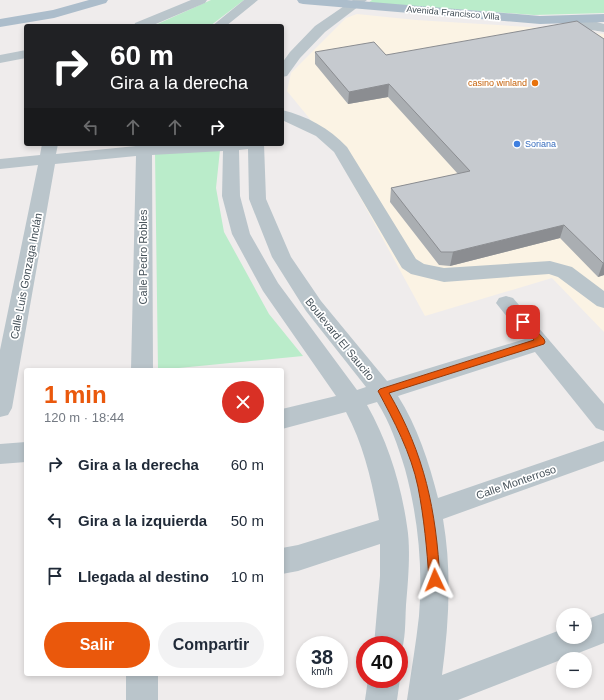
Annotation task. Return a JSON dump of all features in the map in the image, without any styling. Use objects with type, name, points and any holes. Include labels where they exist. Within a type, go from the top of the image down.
[{"type":"main road","points":[[0,16],[48,8],[79,0]]},
{"type":"main road","points":[[0,24],[54,14],[102,0]]},
{"type":"main road","name":"Avenida Francisco Villa","points":[[303,0],[349,2],[497,17],[576,20],[604,18]]},
{"type":"street","points":[[147,24],[201,0]]},
{"type":"street","points":[[221,24],[252,0]]},
{"type":"street","points":[[298,35],[349,2]]},
{"type":"street","points":[[284,69],[295,55],[320,29],[349,2]]},
{"type":"street","points":[[576,20],[588,26],[604,28]]},
{"type":"street","points":[[0,59],[24,54]]},
{"type":"street","points":[[284,116],[315,128],[333,140],[341,150],[409,263],[418,269],[444,275],[550,268],[565,272],[604,301]]},
{"type":"street","points":[[0,164],[49,151],[173,146]]},
{"type":"street","points":[[231,146],[231,196],[241,234],[270,286],[352,401],[366,426],[382,470],[394,527],[394,576],[390,636]]},
{"type":"street","name":"Boulevard El Saucito","points":[[256,146],[257,196],[272,242],[286,268],[318,314],[383,391],[408,440],[423,485],[432,538],[435,569],[434,603],[423,699]]},
{"type":"street","name":"Calle Pedro Robles","points":[[142,368],[144,147]]},
{"type":"street","name":"Calle Luis Gonzaga Inclán","points":[[0,408],[49,151]]},
{"type":"street","points":[[506,303],[540,342],[604,421]]},
{"type":"street","points":[[284,418],[352,401],[540,342]]},
{"type":"street","name":"Calle Monterroso","points":[[427,513],[604,451]]},
{"type":"street","points":[[0,454],[24,452]]},
{"type":"street","points":[[284,561],[298,558],[394,527]]},
{"type":"street","points":[[592,632],[604,628]]},
{"type":"street","points":[[423,699],[563,644]]},
{"type":"street","points":[[142,676],[142,700]]},
{"type":"street","points":[[381,700],[383,688]]},
{"type":"shaded area","points":[[357,14],[416,20],[561,29],[604,34],[604,332],[552,278],[425,316],[332,146],[287,91],[291,73],[346,18]]},
{"type":"green space","points":[[211,0],[244,0],[213,24],[157,24]]},
{"type":"green space","points":[[372,0],[604,0],[604,13],[534,15],[368,3]]},
{"type":"green space","points":[[220,150],[216,188],[224,232],[269,314],[303,356],[179,368],[158,368],[155,152]]},
{"type":"building","name":"Soriana","points":[[577,21],[604,39],[604,263],[564,225],[453,252],[441,252],[391,188],[470,171],[389,84],[349,92],[315,52],[374,42],[386,55]]},
{"type":"place","name":"casino winland","points":[[535,83]]},
{"type":"place","name":"Soriana","points":[[517,144]]},
{"type":"route","points":[[435,580],[432,538],[423,485],[408,440],[383,391],[540,342],[523,322]]}]
